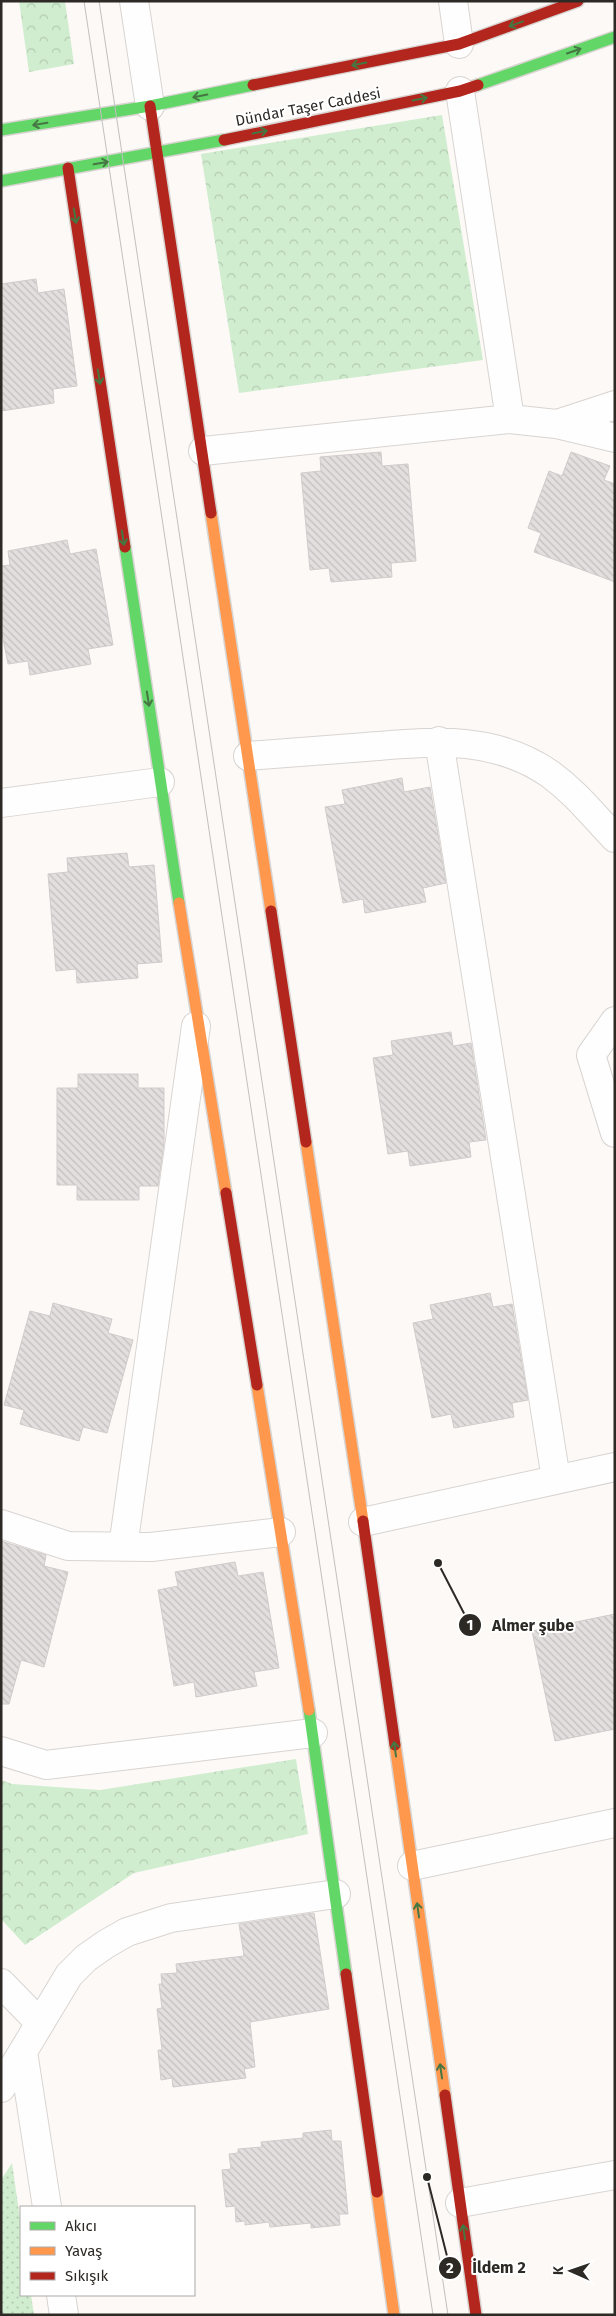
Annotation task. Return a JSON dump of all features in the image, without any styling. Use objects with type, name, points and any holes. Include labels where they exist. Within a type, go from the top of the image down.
[{"type":"street","points":[[134,1],[362,1522],[476,2315]]},
{"type":"street","points":[[453,1],[459,44]]},
{"type":"street","points":[[3,129],[150,106],[459,44],[578,1]]},
{"type":"street","name":"Dündar Taşer Caddesi","points":[[1,181],[158,152],[460,91],[615,37]]},
{"type":"street","points":[[460,91],[510,419]]},
{"type":"street","points":[[68,168],[160,782],[313,1732],[394,2315]]},
{"type":"street","points":[[556,424],[615,404]]},
{"type":"street","points":[[202,451],[510,419],[556,424],[615,438]]},
{"type":"street","points":[[248,756],[439,741],[473,743],[498,750],[540,768],[570,790],[591,810],[615,838]]},
{"type":"street","points":[[439,741],[556,1480]]},
{"type":"street","points":[[1,803],[160,782]]},
{"type":"street","points":[[123,1546],[198,1017]]},
{"type":"street","points":[[615,1021],[591,1055],[615,1132]]},
{"type":"street","points":[[362,1522],[615,1467]]},
{"type":"street","points":[[1,1524],[68,1546],[151,1547],[281,1532]]},
{"type":"street","points":[[1,1751],[46,1765],[313,1732]]},
{"type":"street","points":[[412,1866],[615,1823]]},
{"type":"street","points":[[1,2088],[69,1975],[100,1948],[127,1932],[170,1918],[336,1894]]},
{"type":"street","points":[[1,1982],[40,2023]]},
{"type":"street","points":[[23,2052],[47,2206]]},
{"type":"street","points":[[460,2203],[615,2175]]},
{"type":"street","points":[[61,2296],[64,2315]]},
{"type":"green space","points":[[19,1],[65,1],[74,64],[29,72]]},
{"type":"green space","points":[[442,115],[483,360],[239,393],[201,154]]},
{"type":"green space","points":[[296,1759],[308,1834],[134,1873],[25,1945],[1,1919],[1,1780],[12,1784],[100,1790]]},
{"type":"green space","points":[[12,2163],[20,2218],[20,2296],[31,2296],[34,2315],[1,2315],[1,2180]]},
{"type":"building","points":[[36,279],[38,293],[64,289],[77,386],[53,389],[54,403],[1,411],[1,284]]},
{"type":"building","points":[[381,452],[382,466],[408,464],[416,561],[391,563],[392,577],[331,582],[329,568],[310,570],[301,473],[321,471],[320,457]]},
{"type":"building","points":[[571,452],[610,466],[604,480],[615,484],[615,582],[534,552],[541,533],[528,528],[549,471],[562,476]]},
{"type":"building","points":[[67,540],[70,554],[96,549],[113,645],[88,649],[91,664],[30,675],[28,661],[8,664],[1,628],[1,566],[10,565],[8,551]]},
{"type":"building","points":[[402,778],[404,792],[430,787],[446,883],[423,888],[426,902],[365,913],[363,899],[343,903],[325,807],[345,804],[342,790]]},
{"type":"building","points":[[127,853],[129,867],[154,865],[162,962],[137,964],[138,978],[77,983],[76,969],[56,971],[48,874],[68,872],[67,858]]},
{"type":"building","points":[[451,1032],[453,1046],[471,1043],[486,1140],[469,1142],[471,1157],[410,1166],[408,1151],[388,1154],[373,1058],[393,1055],[391,1041]]},
{"type":"building","points":[[78,1074],[138,1074],[138,1088],[164,1088],[164,1143],[158,1186],[139,1186],[139,1200],[77,1200],[77,1185],[57,1185],[57,1088],[78,1088]]},
{"type":"building","points":[[490,1293],[493,1307],[512,1304],[528,1400],[512,1403],[514,1417],[454,1428],[451,1414],[432,1418],[413,1323],[433,1319],[430,1305]]},
{"type":"building","points":[[53,1303],[112,1319],[108,1333],[133,1340],[107,1433],[83,1427],[79,1441],[20,1424],[24,1410],[4,1405],[30,1311],[50,1316]]},
{"type":"building","points":[[1,1541],[46,1555],[44,1566],[68,1572],[44,1667],[21,1660],[9,1704],[1,1704]]},
{"type":"building","points":[[235,1562],[238,1576],[263,1572],[279,1668],[254,1672],[257,1686],[196,1697],[194,1682],[174,1686],[158,1590],[178,1586],[175,1572]]},
{"type":"building","points":[[615,1614],[615,1729],[555,1741],[532,1631]]},
{"type":"building","points":[[314,1913],[329,2009],[250,2022],[255,2067],[244,2069],[246,2078],[173,2087],[172,2078],[161,2080],[158,2050],[162,2050],[157,2009],[162,2008],[159,1984],[162,1984],[161,1974],[177,1973],[176,1964],[244,1956],[239,1924]]},
{"type":"building","points":[[331,2130],[332,2141],[341,2141],[348,2214],[339,2214],[340,2225],[311,2228],[311,2223],[270,2227],[269,2222],[245,2225],[245,2221],[236,2222],[235,2206],[226,2207],[222,2170],[231,2169],[229,2154],[238,2153],[238,2149],[262,2147],[261,2142],[303,2138],[303,2133]]},
{"type":"tram line","points":[[84,1],[433,2315]]},
{"type":"tram line","points":[[99,1],[448,2315]]},
{"type":"traffic: fast","points":[[478,85],[615,37]]},
{"type":"traffic: fast","points":[[1,130],[150,106],[253,85]]},
{"type":"traffic: fast","points":[[1,181],[224,140]]},
{"type":"traffic: fast","points":[[125,547],[179,903]]},
{"type":"traffic: fast","points":[[309,1710],[346,1974]]},
{"type":"traffic: slow","points":[[211,513],[271,911]]},
{"type":"traffic: slow","points":[[179,903],[226,1193]]},
{"type":"traffic: slow","points":[[306,1142],[363,1521]]},
{"type":"traffic: slow","points":[[257,1385],[309,1710]]},
{"type":"traffic: slow","points":[[395,1745],[445,2095]]},
{"type":"traffic: slow","points":[[377,2192],[394,2315]]},
{"type":"traffic: jam","points":[[253,85],[459,44],[578,1]]},
{"type":"traffic: jam","points":[[224,140],[460,91],[478,85]]},
{"type":"traffic: jam","points":[[150,106],[211,513]]},
{"type":"traffic: jam","points":[[68,168],[125,547]]},
{"type":"traffic: jam","points":[[271,911],[306,1142]]},
{"type":"traffic: jam","points":[[226,1193],[257,1385]]},
{"type":"traffic: jam","points":[[363,1521],[395,1745]]},
{"type":"traffic: jam","points":[[346,1974],[377,2192]]},
{"type":"traffic: jam","points":[[445,2095],[476,2315]]},
{"type":"place","name":"Almer şube","points":[[438,1563]]},
{"type":"place","name":"İldem 2","points":[[427,2177]]}]
